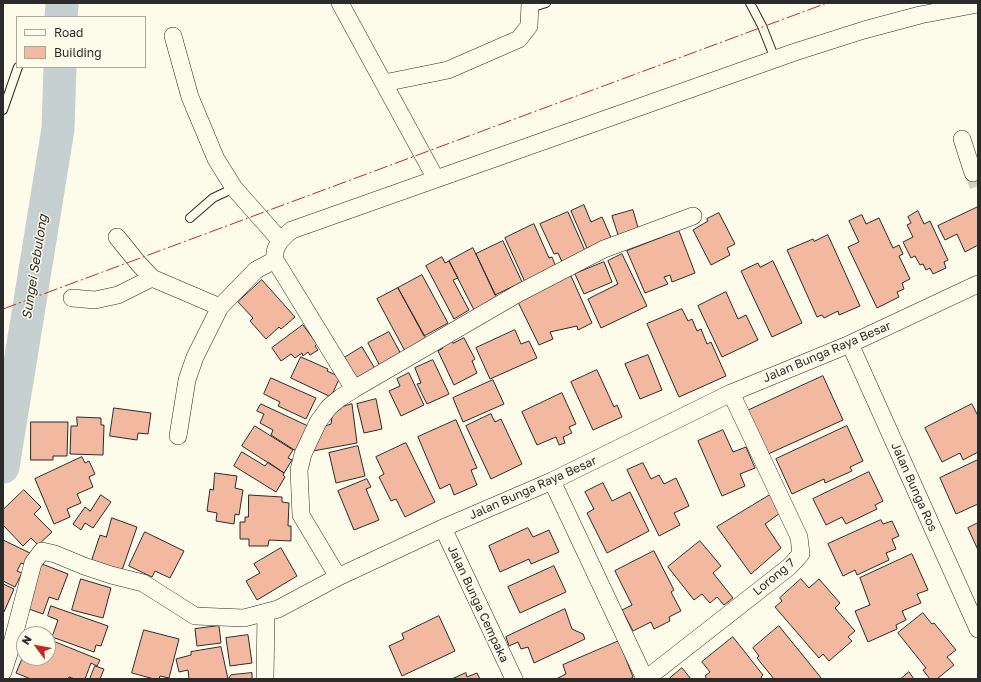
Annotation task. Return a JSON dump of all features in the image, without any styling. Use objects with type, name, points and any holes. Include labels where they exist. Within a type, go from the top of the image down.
[{"type":"street","points":[[340,3],[436,179]]},
{"type":"street","points":[[354,390],[275,260],[275,249],[280,240],[292,230],[775,59],[920,12],[978,4]]},
{"type":"street","points":[[384,83],[448,70],[519,39],[529,26],[535,5]]},
{"type":"street","points":[[173,36],[190,97],[216,159],[234,188],[280,240]]},
{"type":"street","points":[[962,139],[973,173]]},
{"type":"street","points":[[338,577],[301,515],[299,470],[303,454],[318,422],[329,407],[340,398],[518,293],[604,249],[694,216]]},
{"type":"street","points":[[117,238],[152,278],[220,307]]},
{"type":"street","points":[[178,436],[187,380],[195,357],[220,307],[256,270],[275,260]]},
{"type":"street","points":[[72,298],[96,300],[118,294],[152,278]]},
{"type":"street","name":"Jalan Bunga Raya Besar","points":[[3,672],[33,563],[42,551],[55,554],[111,575],[143,583],[195,616],[244,618],[278,609],[338,577],[443,528],[552,481],[731,393],[850,344],[978,284]]},
{"type":"street","name":"Jalan Bunga Ros","points":[[850,344],[978,629]]},
{"type":"street","name":"Lorong 7","points":[[646,679],[789,567],[801,554],[799,537],[731,393]]},
{"type":"street","points":[[552,481],[646,679]]},
{"type":"street","name":"Jalan Bunga Cempaka","points":[[443,528],[514,679]]},
{"type":"street","points":[[266,612],[266,679]]},
{"type":"lane","points":[[750,3],[762,26],[775,59]]},
{"type":"lane","points":[[3,110],[18,68]]},
{"type":"lane","points":[[190,218],[213,198],[234,188]]},
{"type":"building","points":[[584,205],[591,222],[602,217],[613,242],[589,253],[571,211]]},
{"type":"building","points":[[978,207],[978,245],[965,252],[957,234],[945,240],[938,226]]},
{"type":"building","points":[[633,210],[639,231],[619,238],[612,216]]},
{"type":"building","points":[[918,211],[924,224],[930,221],[948,260],[944,262],[946,268],[933,274],[930,268],[926,270],[923,264],[920,265],[915,256],[911,258],[903,242],[913,237],[907,225],[911,223],[908,217]]},
{"type":"building","points":[[568,212],[586,253],[563,264],[558,253],[554,254],[540,224]]},
{"type":"building","points":[[719,213],[735,244],[727,248],[730,255],[711,265],[693,230],[708,221],[707,219]]},
{"type":"building","points":[[862,215],[866,224],[879,218],[893,248],[899,245],[903,254],[899,256],[910,279],[902,283],[904,289],[897,292],[899,297],[877,308],[848,247],[859,242],[849,221]]},
{"type":"building","points":[[534,224],[549,258],[552,257],[556,267],[525,282],[505,238]]},
{"type":"building","points":[[679,231],[695,273],[672,282],[670,275],[664,277],[668,284],[645,293],[627,251]]},
{"type":"building","points":[[828,235],[860,306],[839,315],[838,311],[824,318],[822,315],[817,317],[787,250],[813,239],[814,241]]},
{"type":"building","points":[[503,241],[522,282],[495,295],[476,254]]},
{"type":"building","points":[[473,248],[497,298],[474,310],[449,261]]},
{"type":"building","points":[[622,254],[647,306],[601,328],[588,299],[618,284],[608,261]]},
{"type":"building","points":[[442,257],[445,263],[449,261],[458,278],[453,280],[469,310],[454,319],[426,266]]},
{"type":"building","points":[[773,261],[802,323],[772,337],[741,271],[758,263],[760,267]]},
{"type":"building","points":[[604,262],[612,282],[584,294],[575,274]]},
{"type":"building","points":[[422,275],[448,323],[424,336],[398,288]]},
{"type":"building","points":[[571,276],[592,323],[578,330],[577,326],[550,332],[553,339],[539,345],[517,300]]},
{"type":"building","points":[[262,280],[295,317],[281,329],[279,327],[266,339],[250,321],[253,318],[238,302]]},
{"type":"building","points":[[398,288],[428,342],[406,353],[377,299]]},
{"type":"building","points":[[726,292],[738,319],[746,315],[758,340],[722,357],[698,306]]},
{"type":"building","points":[[682,309],[688,321],[692,319],[697,331],[701,329],[707,344],[711,342],[726,376],[679,397],[647,324]]},
{"type":"building","points":[[303,325],[317,344],[315,346],[318,350],[310,355],[308,352],[303,356],[302,353],[295,358],[291,354],[281,361],[272,348]]},
{"type":"building","points":[[515,330],[521,344],[529,341],[537,358],[490,379],[476,348]]},
{"type":"building","points":[[389,332],[402,356],[381,368],[368,343]]},
{"type":"building","points":[[464,338],[475,359],[472,361],[477,373],[454,385],[438,351],[443,348],[441,345],[452,340],[453,343]]},
{"type":"building","points":[[362,347],[377,372],[359,382],[344,358]]},
{"type":"building","points":[[648,355],[662,390],[640,399],[625,364]]},
{"type":"building","points":[[301,357],[328,369],[327,371],[340,377],[331,397],[291,378]]},
{"type":"building","points":[[433,360],[449,394],[427,404],[417,384],[421,383],[415,368]]},
{"type":"building","points":[[597,370],[614,407],[617,405],[622,417],[593,430],[571,382]]},
{"type":"building","points":[[409,373],[424,405],[401,416],[389,391],[400,386],[397,379]]},
{"type":"building","points":[[823,376],[843,420],[766,455],[747,411]]},
{"type":"building","points":[[271,378],[316,398],[306,419],[278,406],[280,402],[264,394]]},
{"type":"building","points":[[493,380],[504,404],[463,422],[453,398]]},
{"type":"building","points":[[562,393],[576,424],[569,427],[572,433],[563,437],[565,443],[559,445],[556,437],[537,445],[522,412]]},
{"type":"building","points":[[376,399],[382,429],[364,433],[357,404]]},
{"type":"building","points":[[261,404],[308,426],[296,451],[271,435],[273,430],[260,423],[264,414],[257,411]]},
{"type":"building","points":[[352,404],[357,443],[313,451],[322,427],[331,424],[333,410]]},
{"type":"building","points":[[972,404],[978,416],[978,452],[963,460],[960,453],[942,462],[925,428]]},
{"type":"building","points":[[114,408],[151,413],[148,434],[138,433],[137,440],[110,436]]},
{"type":"building","points":[[491,414],[495,422],[501,419],[522,464],[491,479],[466,426]]},
{"type":"building","points":[[77,417],[101,418],[101,425],[104,425],[103,455],[70,454],[71,426],[77,426]]},
{"type":"building","points":[[456,420],[477,468],[471,470],[477,485],[454,495],[450,484],[440,489],[418,437]]},
{"type":"building","points":[[31,422],[68,422],[67,456],[53,456],[53,460],[31,460]]},
{"type":"building","points":[[255,426],[293,450],[288,458],[292,460],[284,473],[242,446]]},
{"type":"building","points":[[847,426],[863,461],[850,467],[852,471],[825,483],[824,479],[792,494],[776,459]]},
{"type":"building","points":[[723,430],[733,452],[746,447],[755,468],[740,474],[745,486],[722,496],[698,441]]},
{"type":"building","points":[[406,443],[435,502],[405,517],[396,499],[391,501],[379,477],[384,474],[376,457]]},
{"type":"building","points":[[358,446],[365,476],[336,483],[329,453]]},
{"type":"building","points":[[242,452],[265,466],[268,462],[284,473],[283,475],[285,477],[276,492],[234,466]]},
{"type":"building","points":[[82,457],[85,463],[89,461],[95,474],[89,477],[93,487],[77,494],[81,503],[67,509],[70,517],[54,524],[35,479]]},
{"type":"building","points":[[978,460],[978,504],[956,514],[940,478]]},
{"type":"building","points":[[643,463],[651,479],[659,475],[664,484],[676,478],[689,506],[674,513],[680,525],[659,536],[627,470]]},
{"type":"building","points":[[869,472],[883,501],[875,505],[877,509],[846,524],[842,517],[826,525],[813,499]]},
{"type":"building","points":[[215,473],[237,476],[235,488],[243,490],[239,515],[235,514],[234,524],[216,521],[217,513],[207,511],[210,489],[213,490]]},
{"type":"building","points":[[367,479],[371,487],[366,489],[379,520],[354,530],[338,491]]},
{"type":"building","points":[[603,483],[612,501],[630,492],[649,531],[607,553],[587,513],[594,509],[585,492]]},
{"type":"building","points":[[24,490],[41,507],[34,514],[52,532],[38,545],[31,538],[23,546],[3,525],[3,510]]},
{"type":"building","points":[[101,495],[111,502],[93,528],[85,523],[81,530],[73,524],[85,507],[90,511]]},
{"type":"building","points":[[249,495],[282,497],[282,502],[289,503],[288,526],[291,526],[291,541],[269,540],[268,546],[249,546],[249,539],[240,539],[240,522],[245,522],[245,517],[248,517]]},
{"type":"building","points":[[770,495],[780,513],[765,524],[781,548],[751,574],[717,527]]},
{"type":"building","points":[[112,518],[137,527],[120,576],[90,565],[100,535],[106,537]]},
{"type":"building","points":[[881,520],[883,524],[892,521],[899,536],[892,539],[896,549],[886,553],[889,560],[857,575],[855,570],[843,576],[828,544]]},
{"type":"building","points":[[978,523],[978,550],[968,528]]},
{"type":"building","points":[[528,528],[533,537],[549,530],[559,552],[531,564],[529,559],[500,572],[489,546]]},
{"type":"building","points":[[145,532],[184,551],[170,578],[155,571],[152,577],[129,566]]},
{"type":"building","points":[[3,540],[30,553],[24,564],[21,563],[17,571],[22,573],[15,587],[3,581]]},
{"type":"building","points":[[700,541],[721,566],[713,573],[733,598],[724,605],[717,597],[710,603],[702,594],[694,600],[668,567]]},
{"type":"building","points":[[281,548],[297,576],[257,600],[246,581],[260,573],[254,564]]},
{"type":"building","points":[[654,551],[674,590],[671,592],[681,611],[669,617],[670,621],[654,629],[651,622],[633,631],[622,610],[632,605],[615,571]]},
{"type":"building","points":[[912,554],[928,590],[917,594],[921,603],[902,611],[906,620],[896,625],[897,629],[868,642],[855,611],[870,605],[860,578]]},
{"type":"building","points":[[42,564],[68,574],[58,600],[49,597],[43,614],[26,608]]},
{"type":"building","points":[[554,566],[566,592],[520,613],[508,587]]},
{"type":"building","points":[[81,579],[111,588],[103,618],[72,610]]},
{"type":"building","points":[[801,579],[809,588],[819,579],[840,603],[835,608],[855,631],[848,637],[852,641],[829,661],[823,654],[819,658],[775,607],[782,601],[780,598]]},
{"type":"building","points":[[3,584],[14,589],[4,612],[3,611]]},
{"type":"building","points":[[51,606],[108,626],[101,646],[96,645],[94,652],[56,638],[56,626],[58,620],[48,616]]},
{"type":"building","points":[[565,609],[572,629],[583,634],[585,639],[534,663],[528,647],[521,649],[518,642],[509,646],[506,637]]},
{"type":"building","points":[[923,613],[932,624],[934,623],[956,650],[947,657],[954,665],[937,679],[930,679],[923,670],[926,668],[898,633]]},
{"type":"building","points":[[439,616],[455,651],[402,676],[389,646],[404,639],[402,634]]},
{"type":"building","points":[[219,626],[221,643],[197,646],[195,629]]},
{"type":"building","points":[[779,626],[822,679],[774,679],[757,658],[759,656],[753,648]]},
{"type":"building","points":[[144,630],[179,639],[169,678],[160,676],[159,679],[154,679],[132,673]]},
{"type":"building","points":[[248,635],[252,663],[230,666],[226,638]]},
{"type":"building","points":[[733,637],[763,675],[761,677],[762,679],[707,679],[705,676],[710,672],[702,662]]},
{"type":"building","points":[[619,641],[633,677],[630,679],[556,679],[566,674],[563,665]]},
{"type":"building","points":[[56,642],[100,660],[97,666],[91,663],[85,679],[75,679],[69,677],[68,679],[31,679],[16,673],[19,666],[56,666]]},
{"type":"building","points":[[221,647],[228,679],[189,679],[188,670],[179,672],[176,659],[191,655],[191,652]]},
{"type":"building","points":[[95,666],[104,669],[100,679],[90,679]]},
{"type":"building","points":[[682,668],[691,679],[669,679]]},
{"type":"building","points":[[909,672],[914,679],[901,679]]},
{"type":"building","points":[[252,673],[252,679],[228,679],[231,675]]},
{"type":"building","points":[[466,673],[467,677],[477,673],[480,679],[452,679]]},
{"type":"waterway","name":"Sungei Sebulong","points":[[61,16],[62,3]]},
{"type":"waterway","name":"Sungei Sebulong","points":[[3,467],[58,129],[60,68]]},
{"type":"tunnel","points":[[973,173],[978,186]]},
{"type":"power","points":[[3,309],[827,3]]}]
